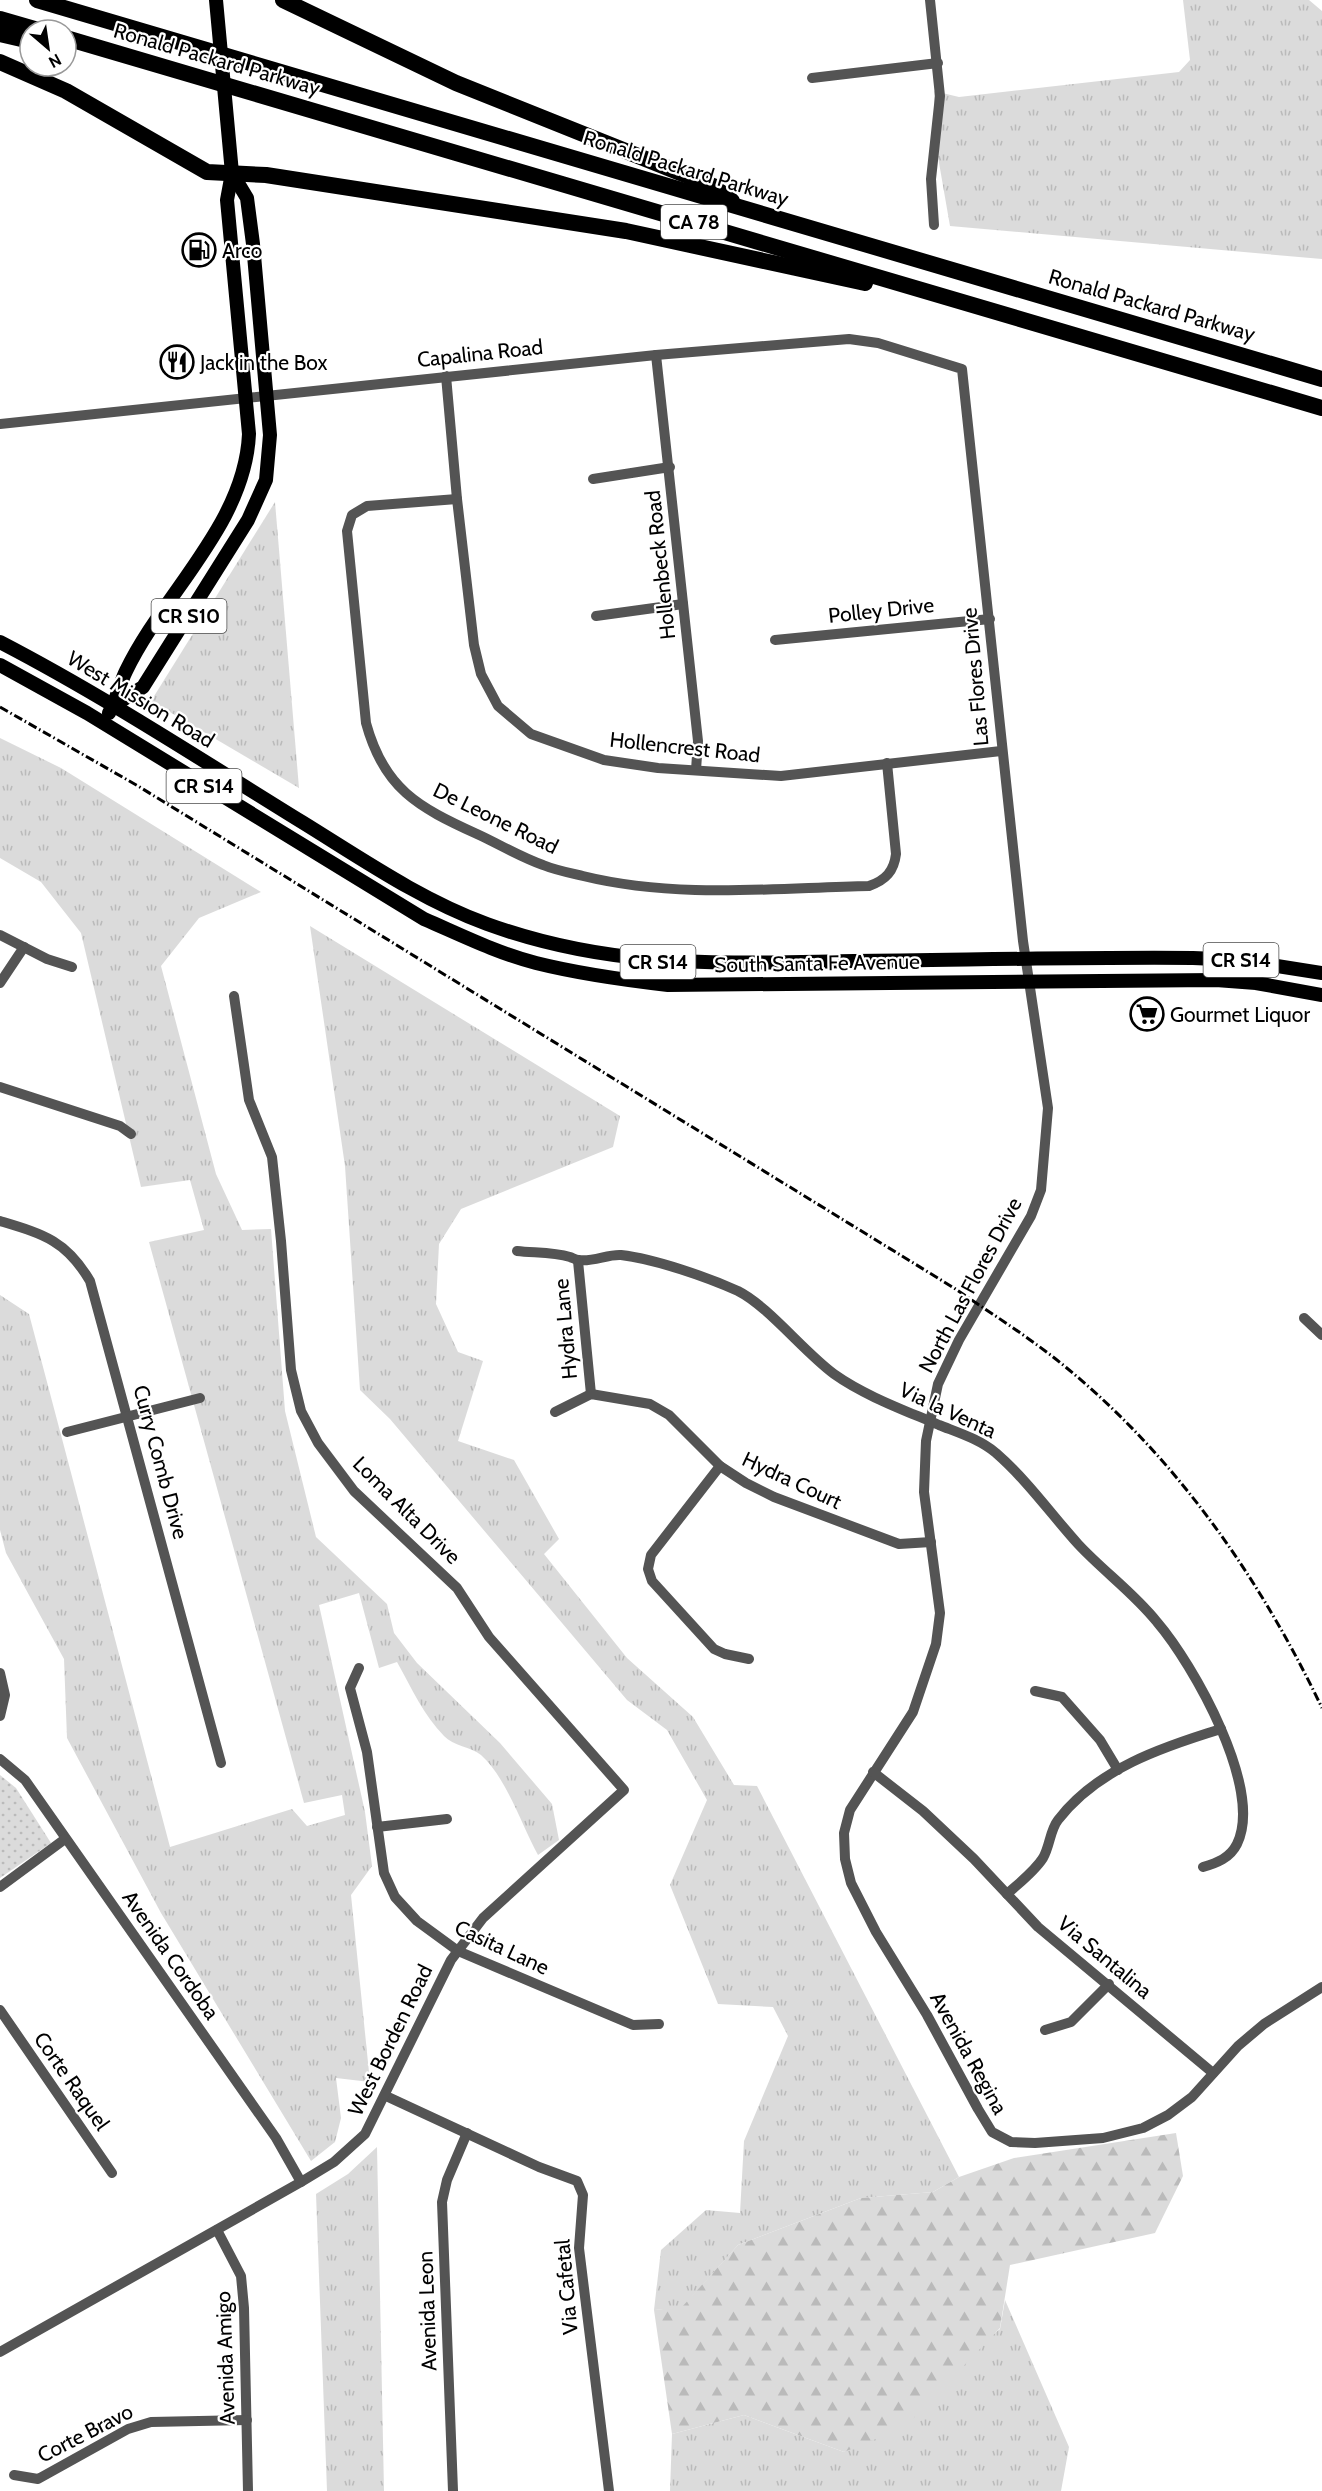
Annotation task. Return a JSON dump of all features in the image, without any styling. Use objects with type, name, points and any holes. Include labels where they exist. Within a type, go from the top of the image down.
[{"type":"highway","name":"Ronald Packard Parkway","points":[[37,0],[1322,379]]},
{"type":"highway","points":[[283,0],[456,83],[712,186],[742,208]]},
{"type":"highway","points":[[0,19],[18,24]]},
{"type":"highway","points":[[0,34],[18,38]]},
{"type":"highway","name":"Ronald Packard Parkway","points":[[78,42],[1322,408]]},
{"type":"highway","points":[[78,51],[189,74]]},
{"type":"highway","points":[[0,62],[66,91],[207,172],[266,175],[626,231],[986,310]]},
{"type":"main road","name":"CR S10","points":[[103,722],[113,706],[126,671],[233,501],[248,458],[246,398],[227,200],[232,173],[216,0]]},
{"type":"main road","name":"CR S10","points":[[113,706],[143,687],[248,520],[266,480],[270,435],[247,198],[232,173]]},
{"type":"main road","name":"West Mission Road","points":[[0,642],[60,673],[319,832]]},
{"type":"main road","name":"West Mission Road","points":[[0,665],[103,722],[306,849]]},
{"type":"main road","name":"South Santa Fe Avenue","points":[[319,832],[443,905],[504,930],[576,950],[621,958],[704,964],[1193,958],[1239,960],[1322,973]]},
{"type":"main road","name":"South Santa Fe Avenue","points":[[306,849],[424,919],[469,939],[535,963],[601,977],[668,985],[716,986],[1216,980],[1268,985],[1322,995]]},
{"type":"street","points":[[930,0],[940,96],[931,179],[934,225]]},
{"type":"street","points":[[812,78],[938,63]]},
{"type":"street","name":"Capalina Road","points":[[0,424],[446,376],[849,339],[878,343],[962,369]]},
{"type":"street","name":"Hollenbeck Road","points":[[656,355],[670,467],[698,741],[696,770]]},
{"type":"street","name":"Las Flores Drive","points":[[962,369],[974,494],[998,685],[1001,751],[1028,981]]},
{"type":"street","name":"Hollencrest Road","points":[[446,376],[474,645],[481,674],[498,706],[531,734],[604,760],[781,776],[1001,751]]},
{"type":"street","points":[[593,478],[670,467]]},
{"type":"street","name":"De Leone Road","points":[[457,499],[367,506],[352,515],[347,531],[366,723],[373,747],[390,779],[408,796],[439,816],[544,866],[620,885],[663,890],[713,891],[869,886],[880,882],[894,868],[896,854],[887,764]]},
{"type":"street","points":[[596,616],[683,603]]},
{"type":"street","name":"Polley Drive","points":[[776,640],[990,619]]},
{"type":"street","points":[[0,935],[72,967]]},
{"type":"street","points":[[0,983],[24,947]]},
{"type":"street","name":"North Las Flores Drive","points":[[873,1772],[913,1712],[936,1644],[940,1613],[924,1492],[929,1420],[938,1384],[959,1340],[1031,1216],[1041,1190],[1048,1107],[1028,981]]},
{"type":"street","name":"Loma Alta Drive","points":[[234,996],[249,1100],[272,1157],[291,1370],[302,1411],[309,1427],[318,1443],[354,1491],[457,1588],[489,1637],[624,1790]]},
{"type":"street","points":[[0,1087],[120,1125],[131,1134]]},
{"type":"street","name":"Curry Comb Drive","points":[[0,1221],[54,1240],[68,1250],[90,1281],[129,1416],[220,1763]]},
{"type":"street","name":"Via la Venta","points":[[517,1251],[569,1257],[579,1261],[618,1255],[651,1260],[740,1292],[772,1318],[808,1354],[837,1376],[869,1394],[971,1437],[994,1452],[1018,1475],[1103,1571],[1136,1598],[1181,1653],[1206,1693],[1221,1729],[1242,1794],[1243,1820],[1237,1845],[1223,1860],[1203,1867]]},
{"type":"street","name":"Hydra Lane","points":[[579,1261],[591,1394]]},
{"type":"street","points":[[1304,1318],[1322,1335]]},
{"type":"street","points":[[555,1413],[591,1394]]},
{"type":"street","name":"Hydra Court","points":[[591,1394],[650,1404],[669,1415],[720,1466],[774,1497],[899,1544],[932,1542]]},
{"type":"street","points":[[67,1432],[200,1398]]},
{"type":"street","points":[[720,1466],[651,1555],[648,1569],[652,1581],[714,1648],[726,1654],[749,1659]]},
{"type":"street","name":"Casita Lane","points":[[359,1668],[350,1688],[367,1752],[384,1873],[395,1897],[417,1921],[458,1952],[633,2025],[659,2024]]},
{"type":"street","points":[[0,1673],[5,1695],[0,1716]]},
{"type":"street","points":[[1035,1691],[1062,1697],[1100,1740],[1118,1770]]},
{"type":"street","points":[[1007,1894],[1042,1858],[1056,1822],[1077,1797],[1118,1770],[1168,1746],[1221,1729]]},
{"type":"street","name":"Avenida Cordoba","points":[[0,1759],[25,1780],[276,2138],[301,2182]]},
{"type":"street","name":"Via Santalina","points":[[873,1772],[923,1810],[1038,1926],[1213,2073]]},
{"type":"street","name":"Avenida Regina","points":[[873,1772],[849,1810],[844,1833],[845,1859],[851,1883],[876,1932],[927,2015],[992,2132],[1011,2142],[1035,2143],[1103,2138],[1143,2128],[1168,2115],[1192,2097],[1213,2073]]},
{"type":"street","name":"West Borden Road","points":[[0,2352],[301,2182],[348,2152],[365,2134],[458,1952],[483,1918],[624,1790]]},
{"type":"street","points":[[377,1827],[447,1819]]},
{"type":"street","points":[[0,1887],[65,1839]]},
{"type":"street","points":[[1045,2030],[1071,2022],[1109,1984]]},
{"type":"street","points":[[1213,2073],[1238,2046],[1264,2024],[1322,1987]]},
{"type":"street","name":"Corte Raquel","points":[[0,2010],[112,2173]]},
{"type":"street","name":"Via Cafetal","points":[[386,2096],[577,2181],[583,2195],[579,2248],[609,2491]]},
{"type":"street","name":"Avenida Leon","points":[[453,2491],[442,2202],[447,2180],[467,2133]]},
{"type":"street","name":"Avenida Amigo","points":[[217,2230],[241,2276],[244,2308],[248,2491]]},
{"type":"street","name":"Corte Bravo","points":[[14,2475],[38,2479],[128,2429],[151,2422],[247,2420]]},
{"type":"green space","points":[[1183,0],[1309,0],[1322,11],[1322,259],[950,226],[934,134],[934,91],[959,97],[1179,72],[1190,60]]},
{"type":"green space","points":[[275,502],[299,788],[151,701]]},
{"type":"green space","points":[[0,738],[61,768],[261,892],[199,918],[161,966],[216,1174],[242,1230],[271,1229],[285,1411],[316,1537],[387,1604],[394,1633],[417,1663],[500,1743],[552,1804],[559,1840],[538,1855],[506,1789],[490,1764],[477,1752],[448,1739],[437,1728],[418,1701],[397,1662],[379,1668],[359,1593],[319,1605],[365,1812],[372,1866],[351,1895],[370,2082],[336,2078],[341,2118],[335,2142],[311,2161],[161,1913],[67,1738],[64,1659],[6,1553],[0,1530],[0,1295],[29,1314],[170,1847],[292,1809],[307,1826],[345,1815],[342,1795],[304,1803],[149,1242],[204,1230],[190,1180],[141,1187],[81,933],[41,882],[0,858]]},
{"type":"green space","points":[[310,926],[620,1116],[613,1147],[461,1209],[439,1244],[436,1304],[458,1352],[483,1361],[458,1441],[514,1460],[559,1539],[544,1554],[627,1658],[693,1717],[734,1785],[757,1786],[959,2177],[933,2192],[861,2198],[738,2245],[682,2308],[654,2310],[661,2250],[706,2210],[740,2213],[744,2141],[788,2036],[773,2007],[718,2004],[670,1885],[707,1800],[667,1730],[627,1700],[390,1419],[360,1390],[345,1166]]},
{"type":"green space","points":[[0,1775],[16,1788],[51,1843],[0,1878]]},
{"type":"green space","points":[[1176,2133],[1183,2176],[1155,2233],[1010,2265],[1000,2328],[905,2427],[844,2452],[744,2415],[672,2434],[654,2310],[682,2307],[738,2245],[861,2198],[933,2192],[959,2177],[1014,2158]]},
{"type":"green space","points":[[377,2147],[384,2491],[327,2491],[316,2194],[348,2174]]},
{"type":"green space","points":[[1005,2300],[1069,2447],[1061,2491],[670,2491],[672,2434],[744,2415],[844,2452],[1000,2329]]},
{"type":"railway","points":[[0,707],[138,786],[954,1288],[1040,1347],[1108,1404],[1146,1442],[1181,1483],[1244,1568],[1298,1660],[1322,1708]]},
{"type":"place","name":"Arco","points":[[199,250]]},
{"type":"place","name":"Jack in the Box","points":[[177,362]]},
{"type":"place","name":"Gourmet Liquor","points":[[1147,1014]]}]
